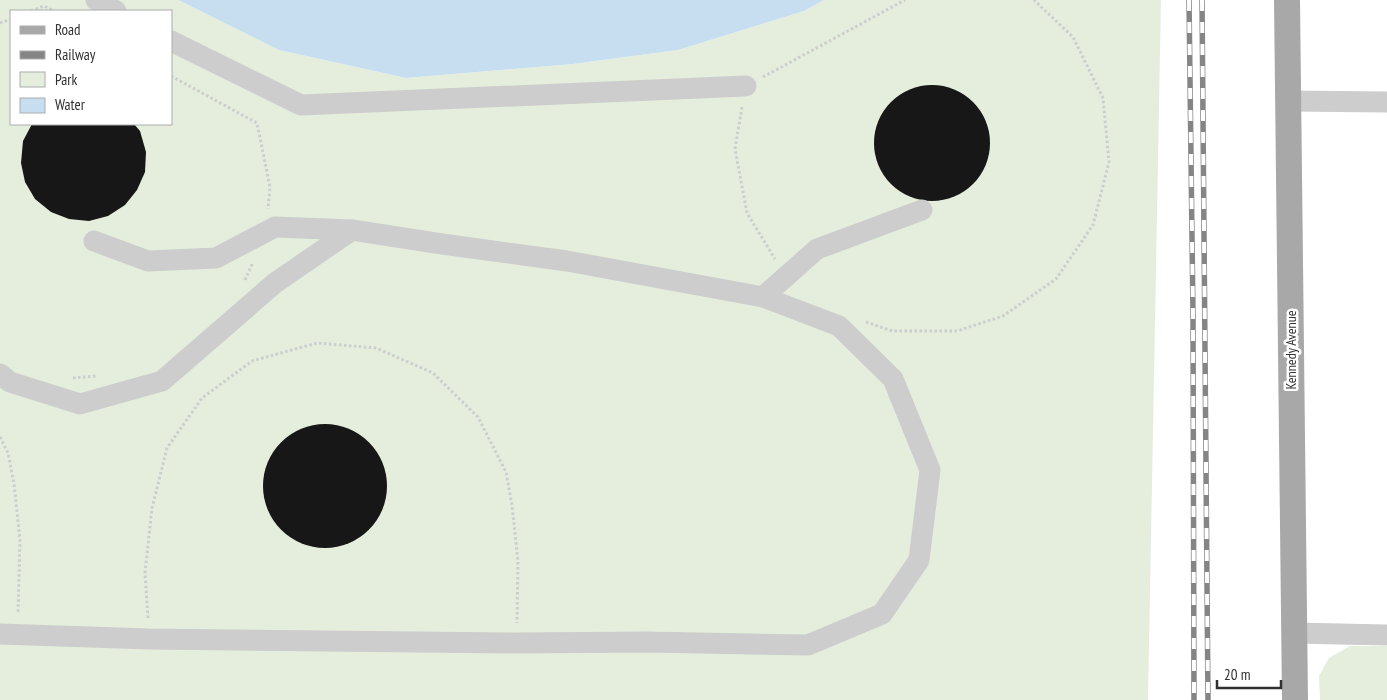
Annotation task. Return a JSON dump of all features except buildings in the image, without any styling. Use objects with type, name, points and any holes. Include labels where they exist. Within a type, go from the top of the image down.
[{"type":"main road","name":"Kennedy Avenue","points":[[1287,0],[1295,700]]},
{"type":"lane","points":[[96,0],[114,10]]},
{"type":"lane","points":[[172,41],[301,105],[746,86]]},
{"type":"lane","points":[[1289,101],[1387,102]]},
{"type":"lane","points":[[763,297],[817,249],[922,210]]},
{"type":"lane","points":[[9,634],[149,638],[808,645],[882,614],[919,560],[930,470],[893,379],[839,326],[763,297],[567,261],[352,230],[276,227],[216,258],[148,261],[94,241]]},
{"type":"lane","points":[[0,374],[10,382],[80,404],[162,381],[276,283],[352,230]]},
{"type":"lane","points":[[1294,633],[1387,635]]},
{"type":"path","points":[[746,86],[905,0]]},
{"type":"path","points":[[34,10],[44,6],[52,10]]},
{"type":"path","points":[[149,638],[145,573],[152,508],[167,448],[202,398],[252,361],[317,343],[376,348],[433,373],[478,417],[506,472],[512,506],[518,562],[516,643]]},
{"type":"path","points":[[0,437],[8,453],[14,484],[20,540],[9,634]]},
{"type":"green space","points":[[0,0],[178,0],[279,50],[406,78],[573,64],[678,50],[804,11],[824,0],[1161,0],[1148,700],[0,700]]},
{"type":"green space","points":[[1350,646],[1387,646],[1387,700],[1320,700],[1319,676],[1329,658]]},
{"type":"water","points":[[178,0],[824,0],[804,11],[678,50],[573,64],[406,78],[279,50]]},
{"type":"railway","points":[[1189,0],[1193,314],[1194,700]]},
{"type":"railway","points":[[1202,0],[1208,700]]}]
